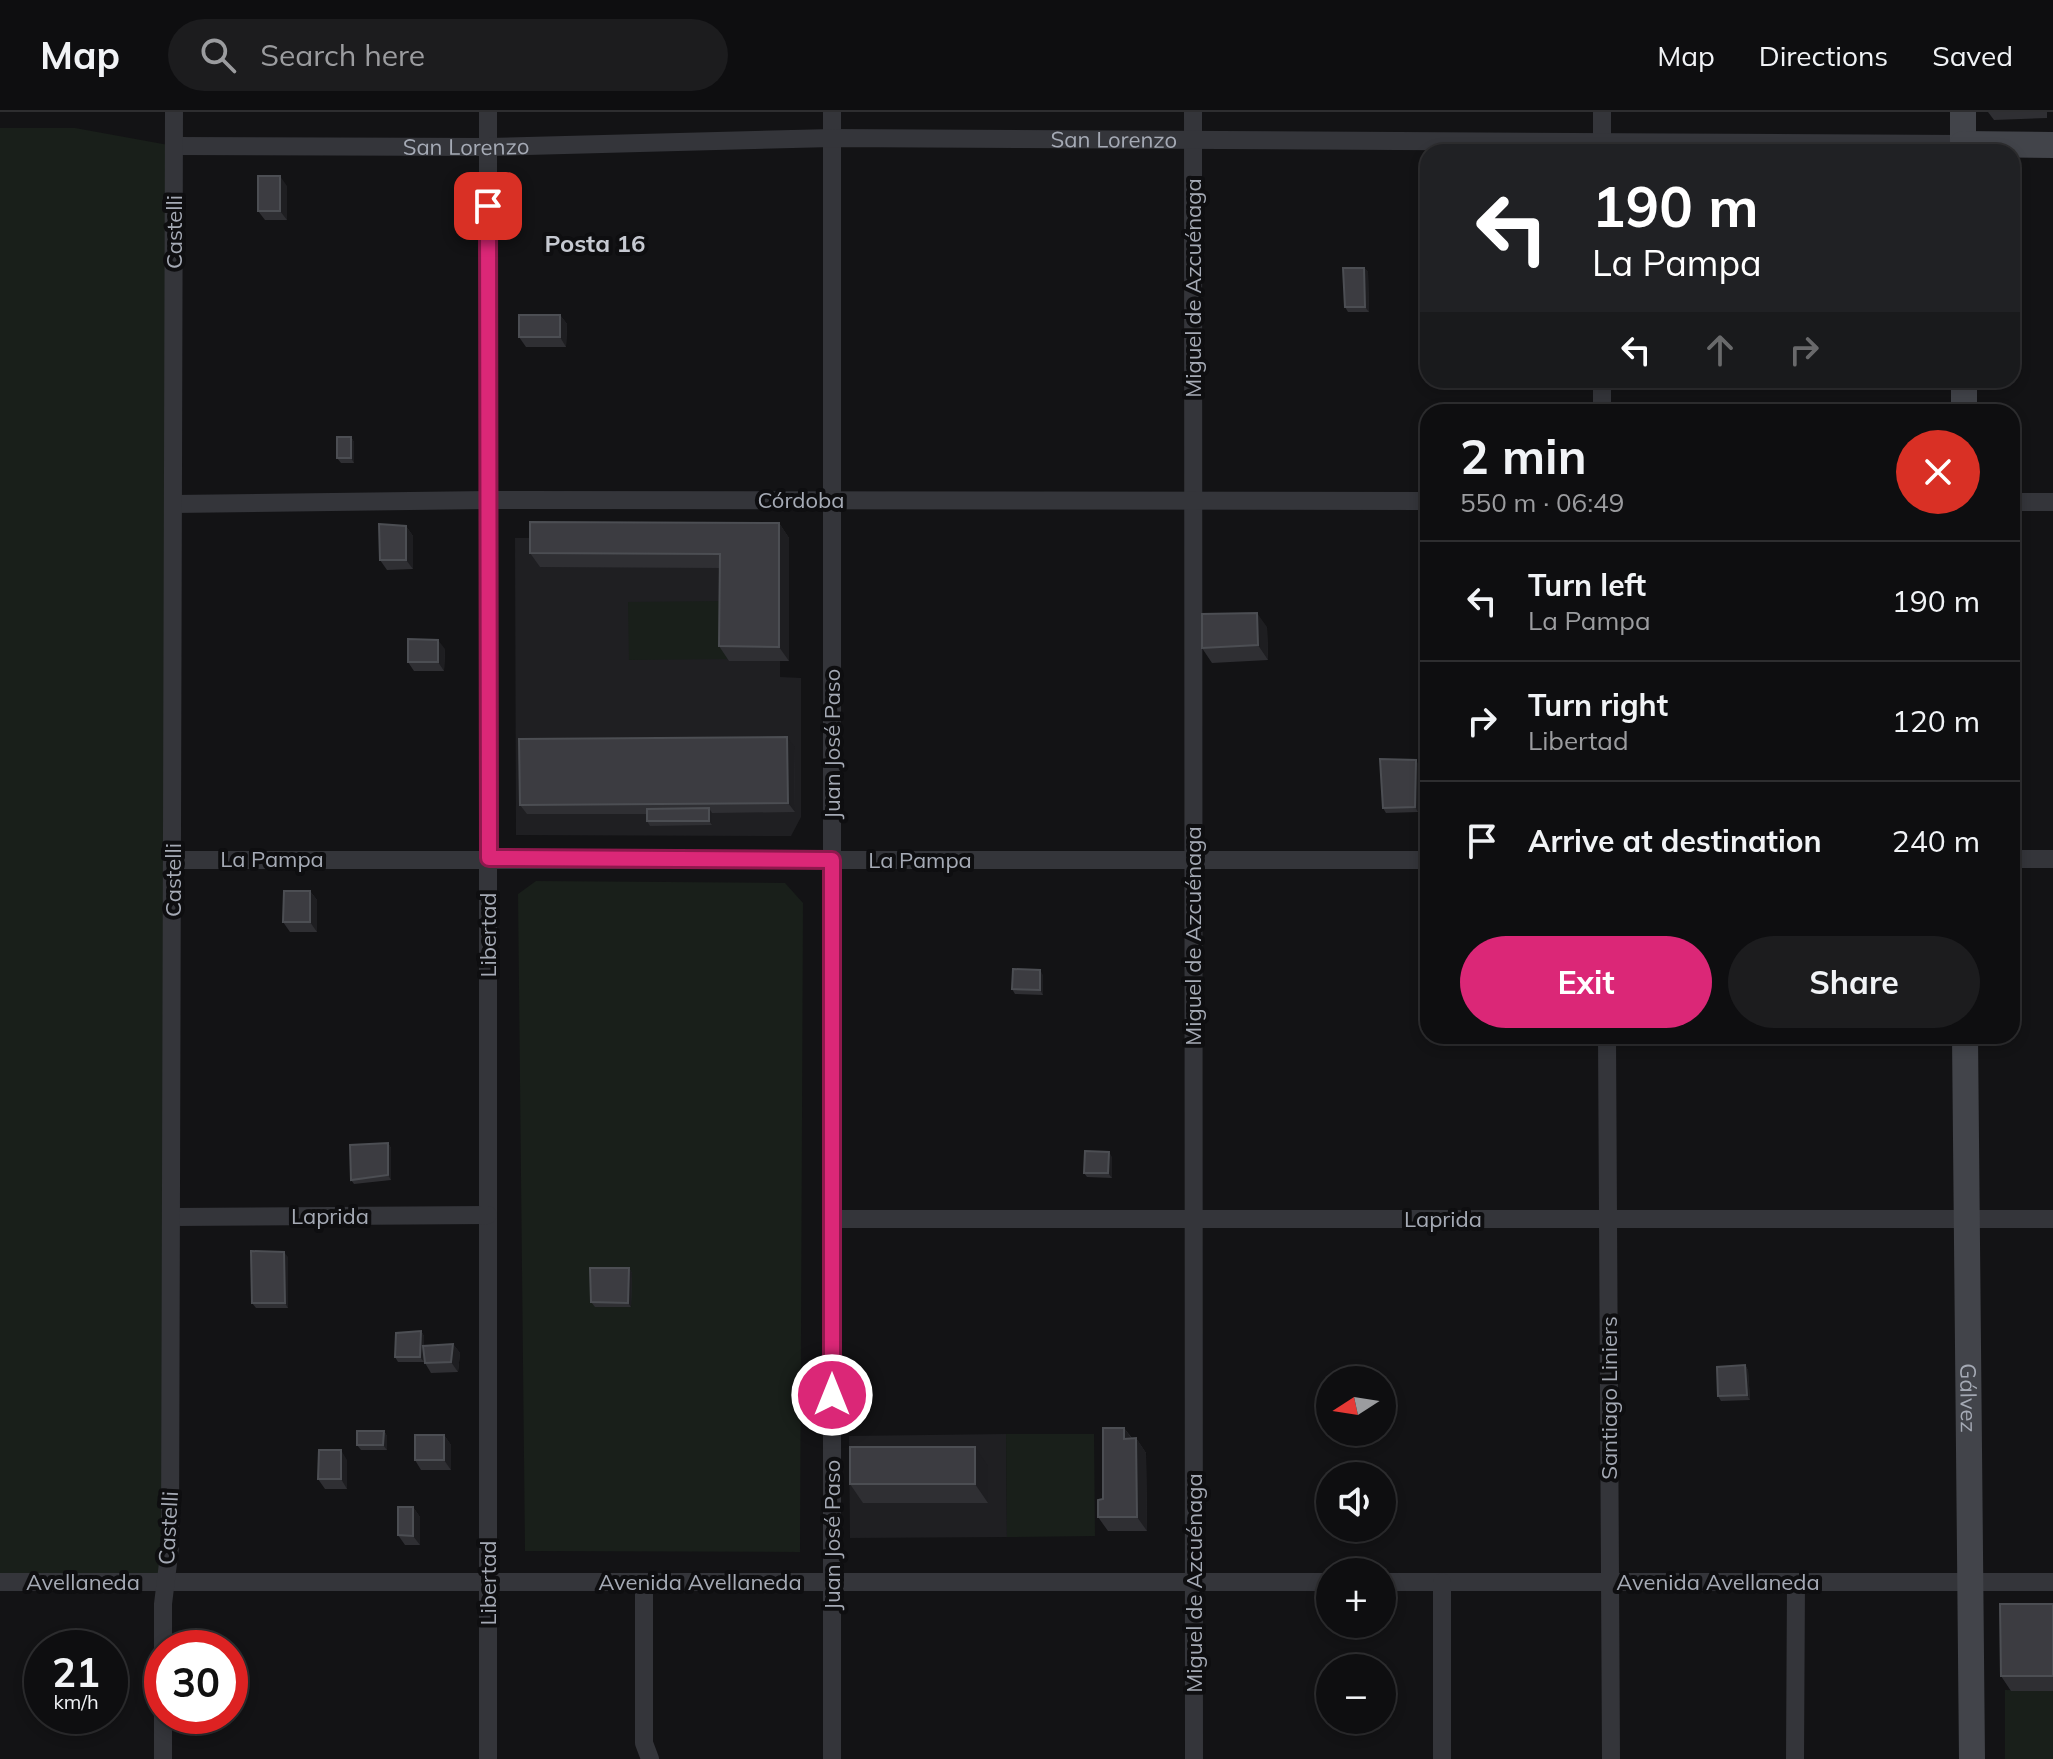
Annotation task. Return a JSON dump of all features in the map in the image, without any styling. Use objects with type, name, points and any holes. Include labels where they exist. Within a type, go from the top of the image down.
[{"type":"main road","points":[[1963,112],[1963,144]]},
{"type":"main road","name":"San Lorenzo","points":[[2020,146],[2053,145]]},
{"type":"main road","name":"Gálvez","points":[[1965,1044],[1972,1759]]},
{"type":"street","name":"Castelli","points":[[164,1630],[170,1547],[174,112]]},
{"type":"street","name":"Libertad","points":[[488,112],[488,1759]]},
{"type":"street","name":"Juan José Paso","points":[[832,112],[832,1759]]},
{"type":"street","name":"Miguel de Azcuénaga","points":[[1193,112],[1194,1759]]},
{"type":"street","points":[[1602,112],[1602,144]]},
{"type":"street","name":"San Lorenzo","points":[[174,146],[488,147],[832,138],[1427,144]]},
{"type":"street","name":"Córdoba","points":[[173,504],[488,500],[1420,501]]},
{"type":"street","points":[[2020,502],[2053,502]]},
{"type":"street","points":[[2020,859],[2053,859]]},
{"type":"street","name":"La Pampa","points":[[173,860],[1420,860]]},
{"type":"street","name":"Santiago Liniers","points":[[1607,1044],[1611,1759]]},
{"type":"street","name":"Laprida","points":[[172,1217],[488,1215]]},
{"type":"street","name":"Laprida","points":[[832,1219],[2053,1219]]},
{"type":"street","name":"Avellaneda","points":[[0,1582],[165,1582]]},
{"type":"street","name":"Avenida Avellaneda","points":[[165,1582],[1316,1582]]},
{"type":"street","points":[[644,1582],[644,1743],[650,1759]]},
{"type":"street","name":"Avenida Avellaneda","points":[[1396,1582],[2053,1582]]},
{"type":"street","points":[[1442,1582],[1442,1759]]},
{"type":"street","points":[[1795,1759],[1796,1582]]},
{"type":"street","points":[[163,1734],[163,1759]]},
{"type":"shaded area","points":[[0,128],[75,128],[174,146],[165,1582],[0,1582]]},
{"type":"shaded area","points":[[515,538],[789,538],[789,661],[780,661],[780,677],[801,678],[801,817],[791,836],[516,835]]},
{"type":"shaded area","points":[[728,601],[729,659],[629,660],[628,602]]},
{"type":"shaded area","points":[[536,881],[785,883],[803,903],[800,1552],[525,1551],[518,894]]},
{"type":"shaded area","points":[[1006,1434],[1007,1537],[850,1538],[849,1436]]},
{"type":"shaded area","points":[[1006,1434],[1094,1434],[1095,1536],[1007,1537]]},
{"type":"shaded area","points":[[2005,1690],[2053,1691],[2053,1759],[2005,1759]]},
{"type":"building","points":[[258,176],[280,176],[280,211],[258,211]]},
{"type":"building","points":[[1343,268],[1364,268],[1365,307],[1345,307]]},
{"type":"building","points":[[519,315],[560,315],[560,337],[519,337]]},
{"type":"building","points":[[337,437],[351,437],[351,458],[337,458]]},
{"type":"building","points":[[530,522],[779,523],[779,647],[719,646],[720,554],[530,553]]},
{"type":"building","points":[[379,524],[406,526],[406,560],[380,560]]},
{"type":"building","points":[[1257,613],[1258,645],[1202,648],[1202,614]]},
{"type":"building","points":[[408,639],[438,640],[438,662],[408,662]]},
{"type":"building","points":[[787,737],[788,803],[520,805],[519,739]]},
{"type":"building","points":[[1380,759],[1416,760],[1415,807],[1383,808]]},
{"type":"building","points":[[709,808],[709,821],[647,821],[647,809]]},
{"type":"building","points":[[284,891],[310,891],[310,922],[283,922]]},
{"type":"building","points":[[1013,969],[1040,970],[1040,990],[1012,989]]},
{"type":"building","points":[[388,1143],[388,1175],[351,1180],[350,1145]]},
{"type":"building","points":[[1085,1151],[1109,1152],[1108,1173],[1084,1173]]},
{"type":"building","points":[[251,1251],[284,1252],[285,1303],[252,1303]]},
{"type":"building","points":[[590,1268],[629,1268],[628,1303],[591,1302]]},
{"type":"building","points":[[421,1331],[420,1357],[395,1357],[396,1333]]},
{"type":"building","points":[[453,1344],[451,1362],[425,1363],[423,1346]]},
{"type":"building","points":[[1745,1365],[1747,1395],[1718,1396],[1717,1367]]},
{"type":"building","points":[[1103,1428],[1124,1428],[1124,1439],[1136,1438],[1137,1517],[1098,1517],[1098,1500],[1103,1499]]},
{"type":"building","points":[[357,1431],[384,1431],[383,1445],[357,1445]]},
{"type":"building","points":[[415,1435],[444,1435],[444,1460],[415,1460]]},
{"type":"building","points":[[850,1447],[975,1447],[975,1484],[850,1484]]},
{"type":"building","points":[[319,1450],[341,1450],[341,1479],[318,1479]]},
{"type":"building","points":[[398,1507],[413,1507],[413,1536],[398,1535]]},
{"type":"building","points":[[2000,1604],[2053,1604],[2053,1676],[2001,1676]]},
{"type":"district","name":"Posta 16","points":[[595,244]]},
{"type":"route","points":[[488,206],[489,858],[832,860],[832,1395]]}]
